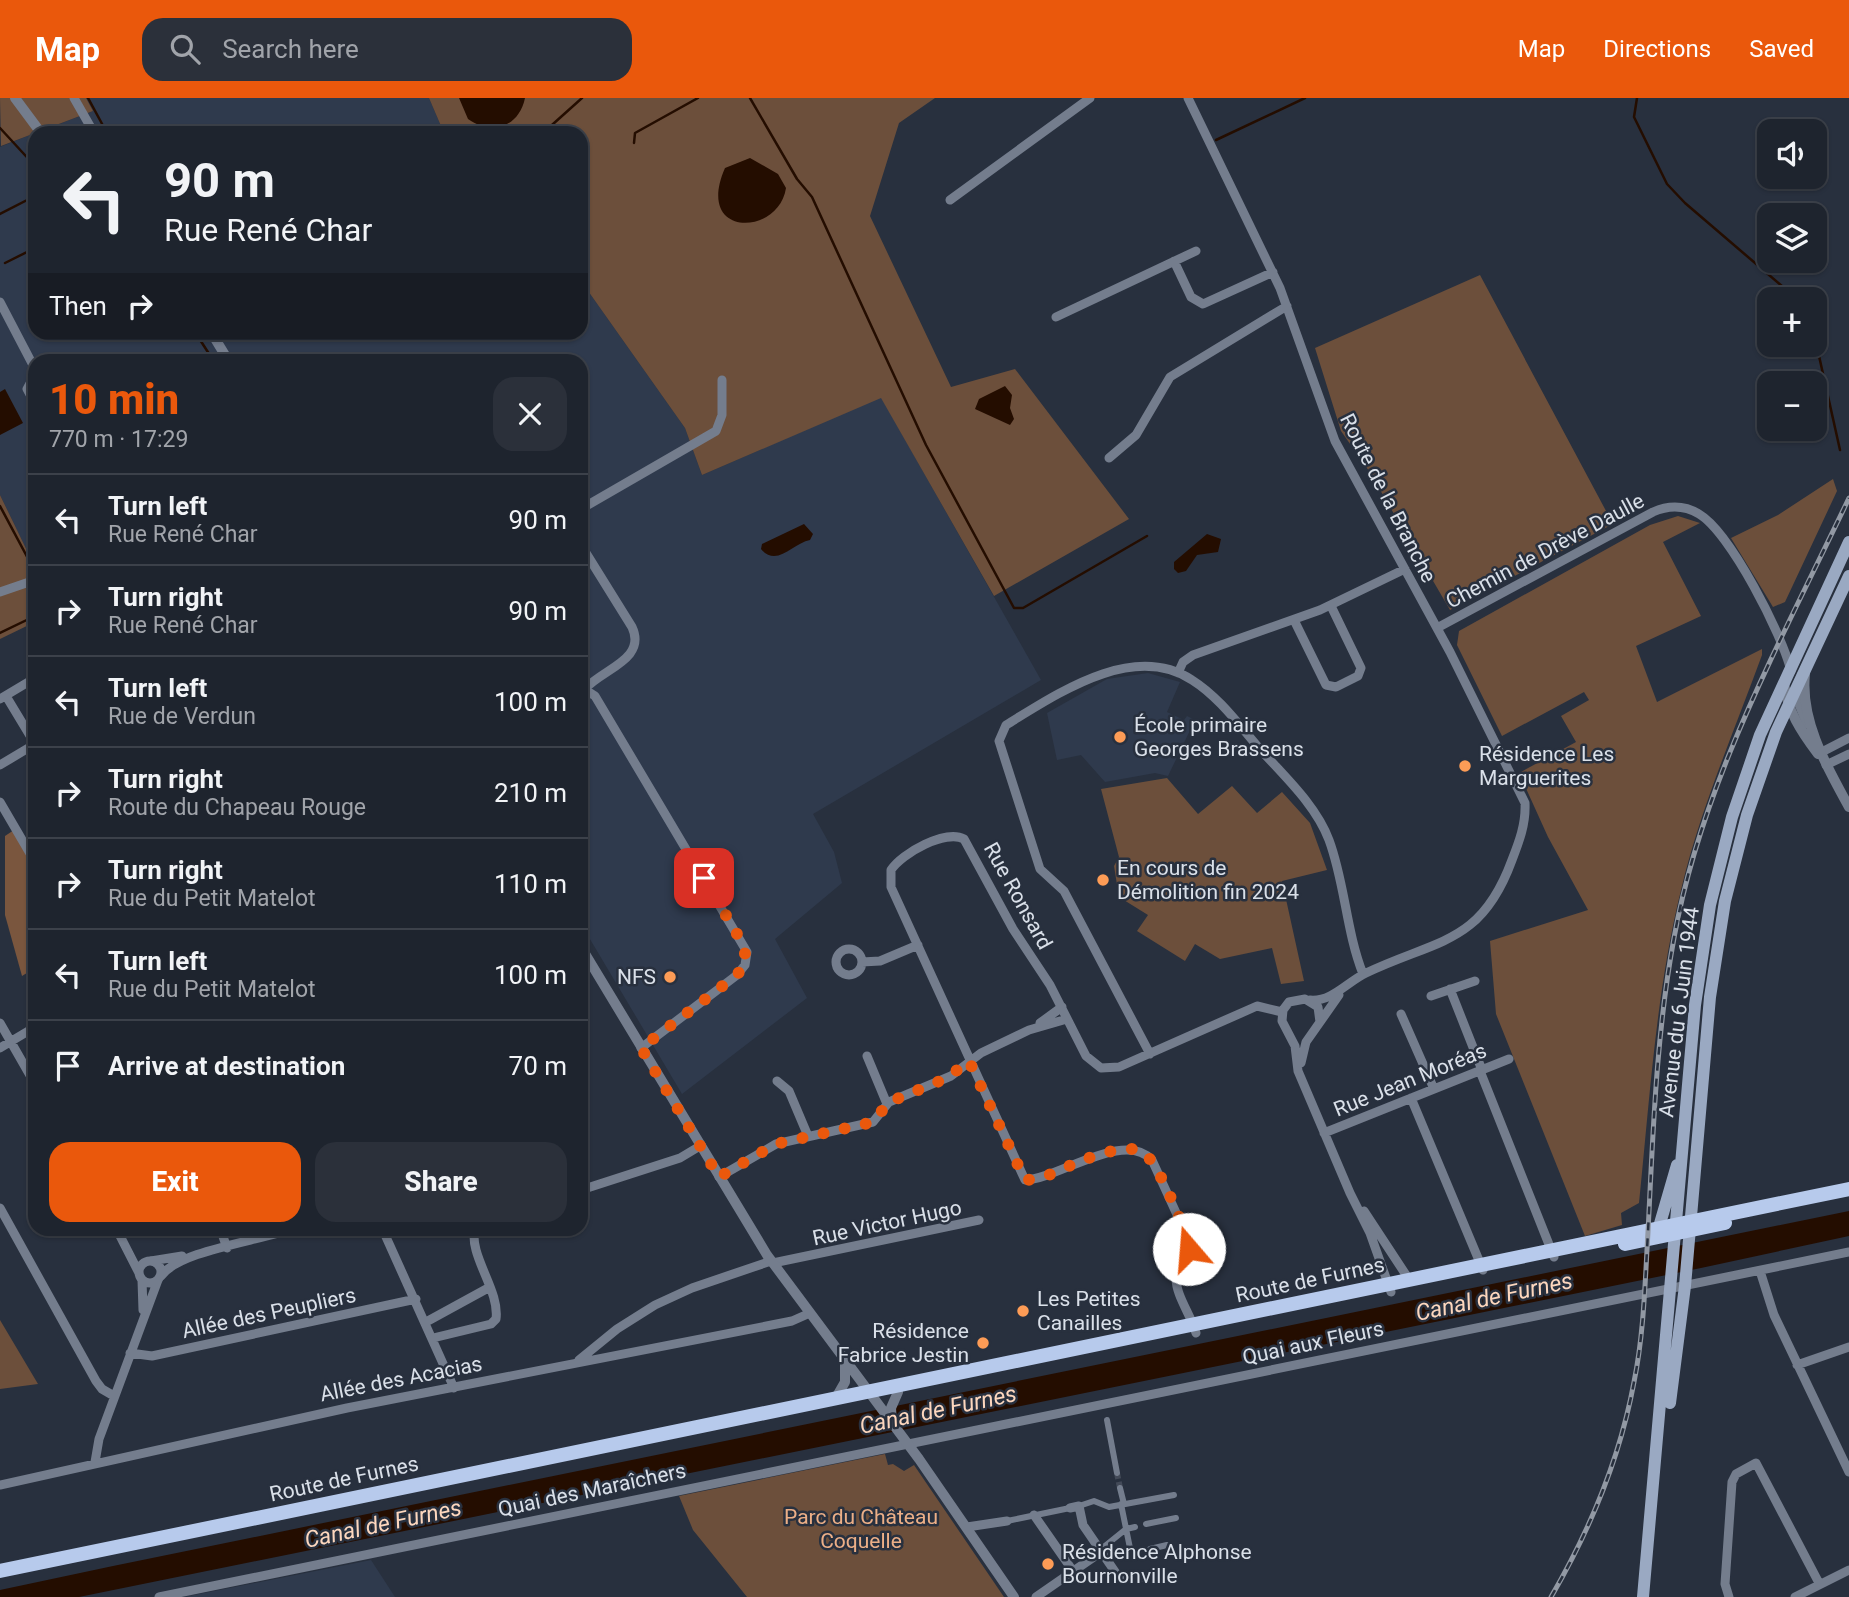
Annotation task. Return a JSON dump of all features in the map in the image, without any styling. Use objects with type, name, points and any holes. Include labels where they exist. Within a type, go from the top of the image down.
[{"type":"main road","name":"Avenue du 6 Juin 1944","points":[[1683,1227],[1683,1148],[1699,972],[1716,881],[1745,776],[1783,680],[1849,542]]},
{"type":"main road","name":"Avenue du 6 Juin 1944","points":[[1683,1227],[1698,1123],[1712,979],[1725,901],[1747,815],[1791,698],[1849,576]]},
{"type":"main road","points":[[1659,1227],[1683,1148]]},
{"type":"main road","name":"Route de Furnes","points":[[1553,1254],[1659,1227],[1683,1227],[1849,1189]]},
{"type":"main road","name":"Route de Furnes","points":[[697,1429],[751,1422],[873,1398],[1410,1283],[1849,1196]]},
{"type":"main road","points":[[1651,1597],[1683,1227]]},
{"type":"main road","points":[[1643,1597],[1679,1282]]},
{"type":"main road","name":"Route de Furnes","points":[[0,1572],[697,1429],[837,1396],[895,1398],[1195,1329]]},
{"type":"street","points":[[15,98],[36,126]]},
{"type":"street","points":[[74,98],[90,126]]},
{"type":"street","points":[[950,200],[1090,98]]},
{"type":"street","name":"Route de la Branche","points":[[1188,98],[1273,272],[1332,434],[1437,628],[1524,798],[1525,815],[1521,833],[1503,882],[1489,906],[1471,926],[1443,943],[1359,976]]},
{"type":"street","points":[[1056,317],[1196,251]]},
{"type":"street","points":[[1174,261],[1191,297],[1203,304],[1273,272]]},
{"type":"street","points":[[0,302],[28,358]]},
{"type":"street","points":[[1109,458],[1136,435],[1170,377],[1287,306]]},
{"type":"street","points":[[588,505],[716,430],[722,415],[722,380]]},
{"type":"street","name":"Chemin de Drève Daulle","points":[[1437,628],[1658,510],[1684,507],[1708,520],[1726,542],[1763,607]]},
{"type":"street","points":[[588,556],[632,627],[636,639],[629,656],[588,683]]},
{"type":"street","points":[[1178,673],[1183,662],[1193,655],[1331,606],[1405,569]]},
{"type":"street","points":[[0,593],[28,583]]},
{"type":"street","points":[[1294,620],[1326,685],[1338,686],[1357,677],[1361,667],[1331,606]]},
{"type":"street","points":[[1763,607],[1776,628],[1790,666],[1791,698]]},
{"type":"street","points":[[1763,607],[1778,646],[1783,680],[1849,807]]},
{"type":"street","points":[[1805,667],[1805,702],[1819,749]]},
{"type":"street","points":[[1150,1054],[1065,891],[1040,869],[1001,748],[1000,734],[1006,725],[1091,679],[1131,668],[1178,673],[1197,683],[1223,707],[1296,789],[1321,823],[1332,849],[1359,976]]},
{"type":"street","points":[[28,682],[3,698],[28,734]]},
{"type":"street","points":[[588,690],[596,696],[747,952],[745,965],[737,975],[641,1048]]},
{"type":"street","points":[[1819,749],[1849,738]]},
{"type":"street","points":[[0,765],[28,748]]},
{"type":"street","points":[[1826,765],[1849,754]]},
{"type":"street","points":[[0,802],[28,848]]},
{"type":"street","name":"Rue Ronsard","points":[[1062,1007],[1003,914],[970,845],[957,835],[940,837],[900,860],[890,873],[891,887],[1025,1180],[1041,1178],[1086,1159],[1129,1149],[1150,1157],[1189,1241],[1188,1252],[1178,1266],[1176,1279],[1195,1329]]},
{"type":"street","points":[[862,962],[880,961],[918,944]]},
{"type":"street","points":[[588,960],[772,1262],[906,1441],[1014,1597]]},
{"type":"street","points":[[1359,976],[1326,999],[1292,1000],[1282,1012],[1282,1022],[1295,1046],[1302,1079],[1346,1184],[1370,1233],[1390,1289]]},
{"type":"street","points":[[1302,1079],[1302,1050],[1333,1001],[1359,976]]},
{"type":"street","points":[[1431,996],[1475,981]]},
{"type":"street","points":[[1450,989],[1553,1254]]},
{"type":"street","points":[[1310,1000],[1318,1009],[1320,1022]]},
{"type":"street","points":[[719,1177],[774,1145],[873,1122],[887,1104],[950,1076],[969,1061],[1029,1030],[1062,1007],[1086,1056],[1098,1067],[1117,1068],[1258,1006],[1282,1012]]},
{"type":"street","points":[[1401,1014],[1434,1089]]},
{"type":"street","points":[[1029,1030],[1067,1019]]},
{"type":"street","points":[[0,1023],[28,1071]]},
{"type":"street","points":[[0,1048],[28,1031]]},
{"type":"street","points":[[1287,1031],[1299,1037],[1312,1034]]},
{"type":"street","points":[[867,1056],[887,1104]]},
{"type":"street","name":"Rue Jean Moréas","points":[[1324,1133],[1509,1059]]},
{"type":"street","points":[[777,1080],[789,1091],[807,1136]]},
{"type":"street","points":[[1411,1098],[1482,1269]]},
{"type":"street","points":[[588,1188],[680,1158],[700,1146]]},
{"type":"street","points":[[1346,1184],[1410,1283]]},
{"type":"street","points":[[0,1208],[96,1381],[102,1389],[114,1396]]},
{"type":"street","name":"Rue Victor Hugo","points":[[567,1363],[585,1357],[601,1341],[638,1315],[675,1295],[772,1262],[802,1259],[979,1220]]},
{"type":"street","points":[[121,1236],[140,1277],[144,1303],[140,1325]]},
{"type":"street","points":[[223,1236],[227,1248]]},
{"type":"street","points":[[148,1261],[194,1255],[267,1236]]},
{"type":"street","points":[[386,1236],[454,1388]]},
{"type":"street","points":[[433,1338],[493,1323],[496,1313],[474,1236]]},
{"type":"street","points":[[129,1251],[160,1266],[160,1278]]},
{"type":"street","name":"Quai aux Fleurs","points":[[906,1441],[1679,1282],[1760,1271],[1849,1252]]},
{"type":"street","points":[[95,1462],[97,1444],[160,1278],[173,1263],[194,1255]]},
{"type":"street","name":"Rue Victor Hugo","points":[[780,1273],[802,1259]]},
{"type":"street","points":[[140,1277],[148,1261]]},
{"type":"street","points":[[1760,1271],[1774,1315],[1849,1472]]},
{"type":"street","points":[[140,1277],[150,1284],[160,1278]]},
{"type":"street","points":[[426,1322],[490,1287]]},
{"type":"street","name":"Allée des Peupliers","points":[[130,1353],[152,1356],[416,1299]]},
{"type":"street","name":"Allée des Acacias","points":[[0,1485],[95,1462],[567,1363],[792,1321],[810,1313]]},
{"type":"street","points":[[601,1341],[600,1352],[605,1358]]},
{"type":"street","points":[[1797,1365],[1849,1347]]},
{"type":"street","points":[[837,1396],[846,1380],[843,1357]]},
{"type":"street","points":[[892,1423],[895,1398]]},
{"type":"street","points":[[1107,1420],[1117,1473]]},
{"type":"street","name":"Quai des Maraîchers","points":[[159,1597],[906,1441]]},
{"type":"street","points":[[1729,1597],[1726,1584],[1732,1482],[1736,1474],[1756,1463],[1819,1583]]},
{"type":"street","points":[[1121,1488],[1131,1553],[1139,1551]]},
{"type":"street","points":[[967,1527],[1007,1521],[1094,1501],[1107,1507],[1174,1494]]},
{"type":"street","points":[[1075,1507],[1083,1525],[1121,1580],[1146,1577]]},
{"type":"street","points":[[1034,1515],[1073,1571]]},
{"type":"street","points":[[1146,1524],[1176,1518]]},
{"type":"street","points":[[1036,1597],[1101,1551],[1126,1529],[1135,1527]]},
{"type":"street","points":[[1150,1549],[1167,1545]]},
{"type":"street","points":[[1795,1597],[1849,1570]]},
{"type":"shaded area","points":[[86,98],[429,98],[441,126],[54,126],[93,111]]},
{"type":"shaded area","points":[[28,136],[28,340],[588,340],[588,291],[685,428],[702,475],[881,397],[1041,680],[813,814],[834,852],[842,883],[775,939],[807,998],[682,1094],[588,936],[588,354],[28,354],[28,553],[0,495],[0,147]]},
{"type":"shaded area","name":"École primaire Georges Brassens","points":[[1148,673],[1180,682],[1167,712],[1184,720],[1187,716],[1195,720],[1168,776],[1155,773],[1105,782],[1081,755],[1057,760],[1047,713],[1107,679]]},
{"type":"shaded area","points":[[14,830],[28,855],[28,972],[22,976],[5,915],[5,836]]},
{"type":"shaded area","points":[[371,1560],[395,1597],[184,1597]]},
{"type":"green space","points":[[0,98],[86,98],[93,111],[54,126],[28,126],[28,136],[1,146]]},
{"type":"green space","points":[[429,98],[935,98],[899,123],[870,216],[951,387],[1015,369],[1129,519],[994,596],[881,398],[702,475],[685,428],[588,291],[588,126],[441,126]]},
{"type":"green space","points":[[1480,275],[1613,524],[1450,610],[1369,471],[1341,431],[1315,348]]},
{"type":"green space","points":[[1833,479],[1837,491],[1785,602],[1773,607],[1731,538],[1778,515]]},
{"type":"green space","points":[[0,495],[28,553],[28,625],[0,639]]},
{"type":"green space","points":[[1678,516],[1700,523],[1663,542],[1701,616],[1636,646],[1657,702],[1762,649],[1762,655],[1699,827],[1673,925],[1655,1044],[1639,1203],[1621,1213],[1622,1225],[1585,1236],[1496,1014],[1490,941],[1588,910],[1548,837],[1519,773],[1576,742],[1561,716],[1589,700],[1584,692],[1502,736],[1457,645],[1459,631],[1650,525]]},
{"type":"green space","points":[[1167,778],[1198,814],[1232,786],[1257,813],[1282,792],[1310,823],[1327,870],[1282,881],[1304,981],[1281,984],[1272,948],[1220,959],[1195,944],[1185,961],[1137,931],[1148,915],[1119,897],[1114,866],[1119,857],[1101,789]]},
{"type":"green space","points":[[0,1320],[38,1384],[0,1389]]},
{"type":"green space","name":"Parc du Château Coquelle","points":[[885,1454],[888,1465],[893,1464],[904,1471],[914,1465],[1004,1597],[747,1597],[693,1530],[679,1496]]},
{"type":"water","points":[[459,98],[525,98],[517,116],[503,126],[483,126],[468,119]]},
{"type":"water","points":[[750,158],[778,174],[786,188],[780,204],[769,215],[741,223],[729,218],[720,208],[718,191],[725,168]]},
{"type":"water","points":[[1005,386],[1012,395],[1010,408],[1014,419],[1010,425],[975,409],[979,399]]},
{"type":"water","points":[[5,389],[23,423],[0,435],[0,392]]},
{"type":"water","points":[[804,524],[813,534],[810,540],[779,555],[767,554],[761,549],[762,544]]},
{"type":"water","points":[[1207,534],[1221,539],[1218,552],[1197,555],[1186,571],[1178,573],[1174,569],[1174,562]]},
{"type":"water","name":"Canal de Furnes","points":[[1849,1211],[1849,1236],[1701,1268],[79,1597],[0,1597],[0,1590],[113,1566]]},
{"type":"waterway","points":[[88,98],[103,126]]},
{"type":"waterway","points":[[551,126],[582,98]]},
{"type":"waterway","points":[[634,143],[635,133],[698,98]]},
{"type":"waterway","points":[[750,98],[797,179],[812,197],[926,445],[1014,608],[1023,608],[1147,536]]},
{"type":"waterway","points":[[1216,140],[1305,98]]},
{"type":"waterway","points":[[1637,98],[1634,117],[1667,184],[1685,203],[1783,287]]},
{"type":"waterway","points":[[0,128],[28,158]]},
{"type":"waterway","points":[[0,214],[28,200]]},
{"type":"waterway","points":[[5,263],[28,252]]},
{"type":"waterway","points":[[200,340],[209,354]]},
{"type":"waterway","points":[[1819,357],[1840,450]]},
{"type":"waterway","points":[[0,506],[28,558]]},
{"type":"waterway","points":[[0,633],[28,619]]},
{"type":"tunnel","points":[[1117,1473],[1120,1488]]},
{"type":"railway","points":[[1551,1597],[1602,1493],[1621,1438],[1634,1382],[1644,1307],[1659,1048],[1668,974],[1687,880],[1704,824],[1746,713],[1849,498]]},
{"type":"place","name":"École primaire Georges Brassens","points":[[1120,737]]},
{"type":"place","name":"Résidence Les Marguerites","points":[[1465,766]]},
{"type":"place","name":"En cours de Démolition fin 2024","points":[[1103,880]]},
{"type":"place","name":"NFS","points":[[670,977]]},
{"type":"place","name":"Les Petites Canailles","points":[[1023,1311]]},
{"type":"place","name":"Résidence Fabrice Jestin","points":[[983,1343]]},
{"type":"place","name":"Résidence Alphonse Bournonville","points":[[1048,1564]]},
{"type":"route","points":[[704,878],[747,952],[744,968],[641,1048],[719,1177],[776,1144],[873,1122],[889,1102],[947,1078],[969,1061],[1025,1180],[1041,1178],[1086,1159],[1129,1149],[1140,1151],[1152,1160],[1188,1238],[1189,1249]]}]
